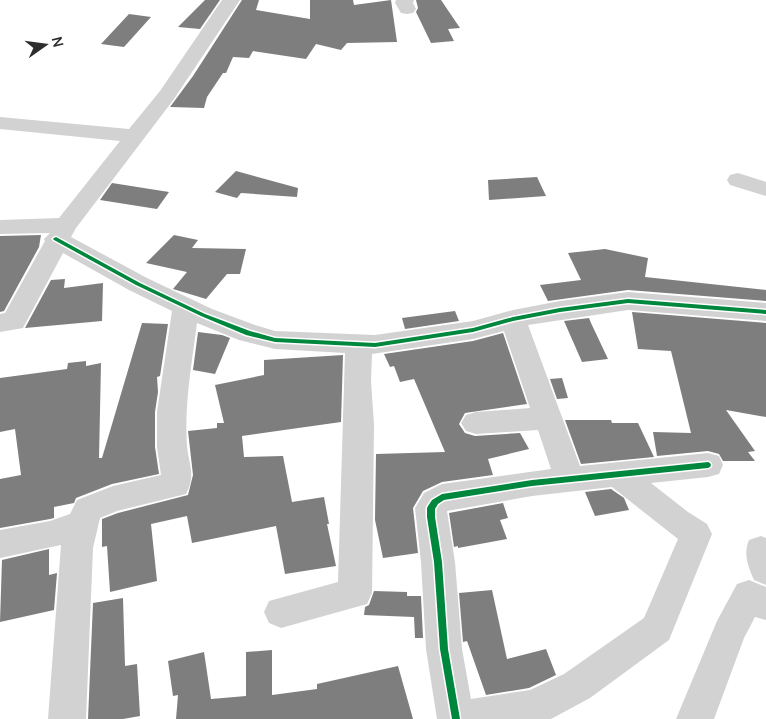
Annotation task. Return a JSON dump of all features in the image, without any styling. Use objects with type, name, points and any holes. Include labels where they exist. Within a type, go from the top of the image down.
[{"type":"street","points":[[0,323],[14,322],[60,233],[167,94],[231,0]]},
{"type":"street","points":[[0,124],[135,136]]},
{"type":"street","points":[[738,180],[766,189]]},
{"type":"street","points":[[0,227],[46,225],[138,284],[248,334],[275,340],[359,346],[375,345],[473,330],[513,319],[628,301],[766,312]]},
{"type":"street","points":[[66,719],[76,548],[81,524],[88,509],[113,500],[175,485],[177,480],[172,448],[171,412],[186,307]]},
{"type":"street","points":[[513,319],[570,479]]},
{"type":"street","points":[[281,612],[355,594],[359,346]]},
{"type":"street","points":[[476,423],[548,418]]},
{"type":"street","points":[[618,474],[677,522],[696,534],[657,629],[583,682],[534,708],[458,719],[444,649],[438,562],[431,508],[434,502],[442,497],[496,488],[618,474],[708,466]]},
{"type":"street","points":[[0,544],[50,535],[81,524]]},
{"type":"street","points":[[695,719],[729,632],[749,595],[766,605]]},
{"type":"building","points":[[205,0],[220,0],[200,29],[178,27]]},
{"type":"building","points":[[242,0],[259,0],[256,10],[310,19],[310,0],[353,0],[354,5],[391,0],[397,42],[347,43],[341,50],[316,44],[306,59],[253,51],[249,58],[233,57],[226,73],[223,73],[207,97],[204,108],[170,107],[193,76]]},
{"type":"building","points":[[416,0],[441,0],[460,28],[448,29],[454,41],[431,43],[416,12],[418,8]]},
{"type":"building","points":[[129,14],[151,17],[124,47],[101,44]]},
{"type":"building","points":[[236,171],[298,188],[297,197],[241,193],[237,198],[215,192]]},
{"type":"building","points":[[537,177],[546,196],[489,200],[488,180]]},
{"type":"building","points":[[112,183],[169,192],[157,209],[100,200]]},
{"type":"building","points":[[41,235],[39,247],[4,311],[0,312],[0,236]]},
{"type":"building","points":[[174,235],[198,240],[192,248],[246,249],[240,274],[227,274],[206,299],[173,289],[187,272],[146,263]]},
{"type":"building","points":[[605,249],[648,258],[645,277],[766,290],[766,301],[628,290],[548,301],[540,285],[581,280],[568,253]]},
{"type":"building","points":[[65,279],[64,288],[103,283],[102,321],[25,328],[51,280]]},
{"type":"building","points":[[455,311],[459,321],[405,329],[402,318]]},
{"type":"building","points":[[632,312],[766,323],[766,417],[726,410],[755,451],[748,452],[755,461],[723,461],[719,454],[708,451],[657,456],[653,432],[691,433],[671,351],[638,349]]},
{"type":"building","points":[[589,318],[608,359],[582,362],[564,321]]},
{"type":"building","points":[[142,323],[168,324],[160,376],[157,377],[155,447],[159,474],[112,484],[76,498],[74,503],[54,507],[54,518],[0,528],[0,479],[21,475],[15,429],[0,432],[0,378],[67,369],[68,363],[86,361],[86,366],[101,363],[99,458],[102,458]]},
{"type":"building","points":[[198,332],[230,338],[215,374],[193,370]]},
{"type":"building","points":[[503,333],[527,404],[465,413],[459,424],[465,433],[475,436],[520,433],[529,449],[488,459],[493,475],[442,482],[423,491],[413,508],[418,553],[383,558],[375,520],[376,454],[445,452],[414,379],[400,382],[394,366],[390,367],[384,354],[473,341]]},
{"type":"building","points":[[343,355],[341,422],[242,436],[244,457],[283,456],[292,502],[324,497],[329,524],[327,524],[336,566],[285,574],[276,526],[192,543],[187,516],[151,524],[157,581],[110,592],[107,546],[102,547],[102,519],[188,495],[193,475],[188,431],[217,428],[217,423],[224,423],[215,385],[264,375],[264,360]]},
{"type":"building","points":[[562,378],[568,398],[557,399],[550,379]]},
{"type":"building","points":[[565,420],[611,420],[612,423],[638,423],[654,457],[581,464]]},
{"type":"building","points":[[611,489],[624,498],[629,510],[595,516],[585,492]]},
{"type":"building","points":[[503,503],[508,518],[500,520],[507,539],[458,548],[458,546],[454,547],[449,513]]},
{"type":"building","points":[[49,549],[49,575],[57,573],[54,610],[0,622],[2,560]]},
{"type":"building","points":[[492,590],[507,659],[546,649],[556,675],[529,688],[486,695],[467,641],[463,642],[459,593]]},
{"type":"building","points":[[374,591],[407,592],[407,596],[421,596],[423,638],[415,638],[414,617],[364,615],[365,607],[369,605]]},
{"type":"building","points":[[123,598],[125,666],[137,664],[140,716],[123,719],[88,719],[93,603]]},
{"type":"building","points":[[272,650],[272,695],[317,689],[317,684],[398,666],[413,719],[176,719],[178,695],[173,696],[168,661],[204,652],[211,699],[246,696],[246,652]]},
{"type":"cycle path","points":[[56,239],[138,284],[203,315],[248,333],[275,340],[375,345],[473,330],[513,319],[560,310],[628,301],[766,312]]},
{"type":"cycle path","points":[[456,719],[444,649],[438,562],[431,517],[431,508],[435,502],[442,497],[532,483],[708,465]]}]
